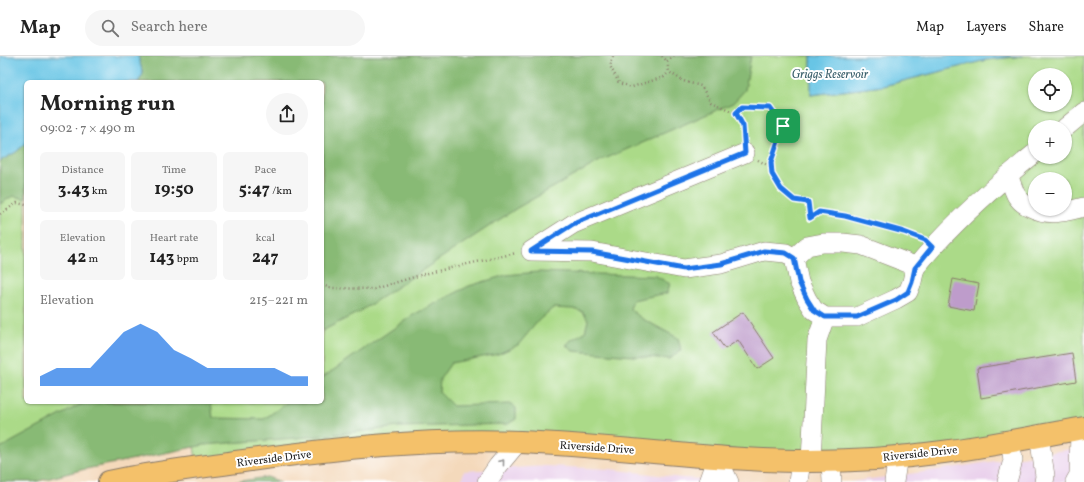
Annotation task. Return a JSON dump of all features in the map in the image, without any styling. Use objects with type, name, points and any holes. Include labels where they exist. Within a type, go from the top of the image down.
[{"type":"main road","name":"Riverside Drive","points":[[109,482],[269,457],[377,446],[448,442],[518,442],[717,457],[814,461],[944,452],[1082,428]]},
{"type":"street","points":[[1072,122],[1084,112]]},
{"type":"street","points":[[745,153],[573,224],[531,251],[592,252],[684,269],[721,264],[764,251],[786,253],[794,258],[799,282],[814,310],[825,317],[857,317],[896,300],[908,292],[915,268],[932,247],[994,187],[1028,159]]},
{"type":"street","points":[[1008,175],[1017,196],[1025,205],[1038,211],[1049,214],[1084,207]]},
{"type":"street","points":[[794,258],[807,246],[823,243],[843,243],[861,245],[910,264],[915,268]]},
{"type":"street","points":[[798,482],[814,461],[817,340],[825,317]]},
{"type":"street","points":[[1079,478],[1082,428]]},
{"type":"street","points":[[1038,436],[1045,476],[1044,482]]},
{"type":"street","points":[[1007,482],[1013,460],[1010,440]]},
{"type":"street","points":[[487,482],[518,442]]},
{"type":"street","points":[[894,482],[898,456]]},
{"type":"street","points":[[708,482],[717,457]]},
{"type":"street","points":[[717,457],[729,482]]},
{"type":"street","points":[[814,461],[832,482]]},
{"type":"path","points":[[613,56],[610,66],[619,83],[632,87],[664,77],[669,72]]},
{"type":"path","points":[[662,56],[667,61],[669,72],[682,81],[701,86],[711,102],[736,113],[743,126],[745,153]]},
{"type":"path","points":[[667,61],[674,56]]},
{"type":"path","points":[[736,113],[742,107],[770,108],[780,121],[783,126],[771,162],[772,174],[781,189],[794,200],[808,202],[810,218],[819,212],[845,216],[904,232],[925,240],[932,247]]},
{"type":"path","points":[[0,214],[17,203],[24,205]]},
{"type":"path","points":[[324,286],[331,288],[374,289],[424,274],[521,252]]},
{"type":"shaded area","points":[[1084,447],[1084,482],[849,482],[938,470]]},
{"type":"shaded area","points":[[546,466],[610,469],[682,478],[754,482],[461,482],[464,471]]},
{"type":"green space","points":[[138,56],[811,56],[811,95],[883,86],[986,60],[1023,56],[1084,56],[1084,428],[898,456],[518,442],[197,467],[189,410],[0,482],[0,161],[16,152],[24,145],[24,404],[324,404],[324,80],[139,80],[143,74]]},
{"type":"green space","points":[[138,56],[751,56],[745,90],[733,103],[600,161],[517,208],[359,312],[324,330],[324,80],[139,80],[143,74]]},
{"type":"green space","points":[[24,145],[24,199],[13,196],[0,204],[0,161],[16,152]]},
{"type":"green space","points":[[538,272],[656,276],[670,284],[667,293],[633,300],[630,309],[641,318],[678,338],[681,350],[669,359],[573,351],[566,345],[571,340],[585,332],[588,320],[583,312],[573,309],[553,308],[539,320],[518,345],[498,354],[451,363],[440,379],[439,392],[453,406],[511,404],[516,408],[516,419],[508,424],[399,427],[321,436],[204,445],[81,470],[35,482],[0,482],[0,448],[81,404],[211,404],[213,418],[264,419],[285,404],[324,404],[324,377],[413,315],[469,286],[506,275]]},
{"type":"green space","points":[[267,477],[281,482],[235,482]]},
{"type":"water","points":[[0,56],[138,56],[143,74],[139,80],[24,80],[24,145],[16,152],[0,161]]},
{"type":"water","name":"Griggs Reservoir","points":[[811,56],[1023,56],[986,60],[883,86],[811,95]]},
{"type":"building","points":[[953,279],[979,284],[974,311],[948,306]]},
{"type":"building","points":[[743,312],[774,358],[757,369],[738,340],[725,349],[713,332]]},
{"type":"building","points":[[1072,353],[1076,381],[981,398],[977,368]]},
{"type":"route","points":[[742,107],[770,108],[783,126],[778,145],[771,162],[772,174],[781,189],[794,200],[808,202],[810,218],[819,212],[845,216],[904,232],[925,240],[932,247],[915,268],[908,292],[896,300],[857,317],[825,317],[814,310],[807,299],[799,282],[794,258],[786,253],[764,251],[721,264],[684,269],[592,252],[531,251],[573,224],[745,153],[743,126],[736,113],[742,107]]}]
